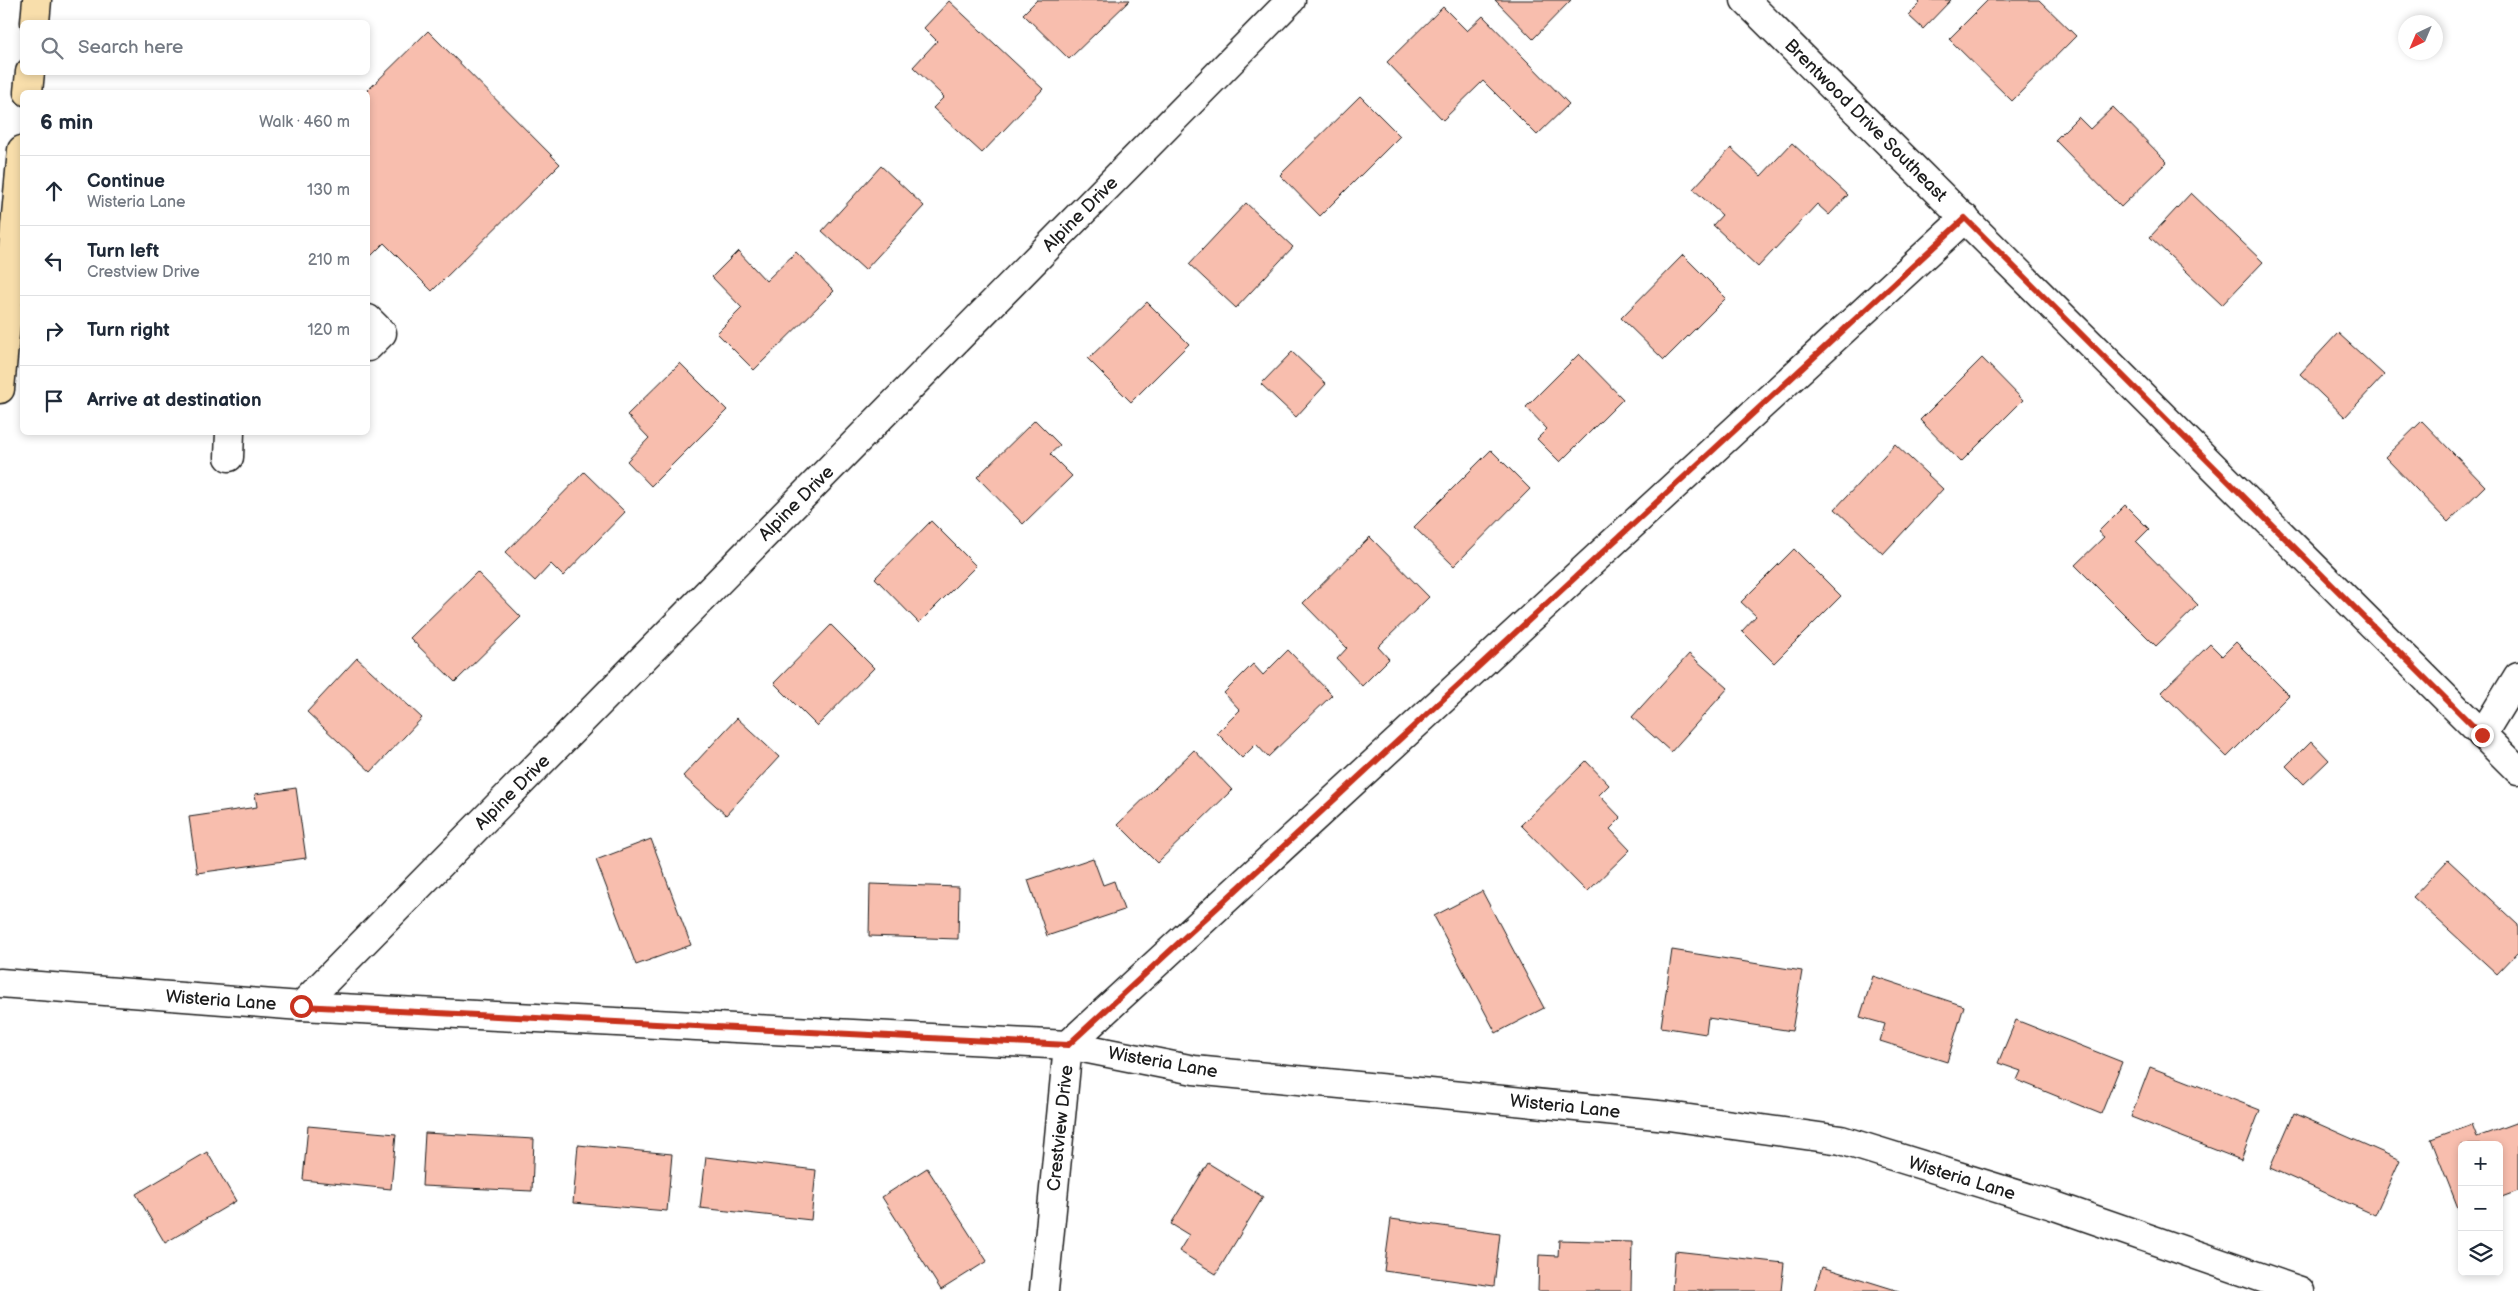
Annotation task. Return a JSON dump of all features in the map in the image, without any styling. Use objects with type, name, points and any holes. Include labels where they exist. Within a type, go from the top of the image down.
[{"type":"main road","points":[[35,20],[37,0]]},
{"type":"main road","points":[[28,90],[30,75]]},
{"type":"main road","points":[[0,389],[20,172]]},
{"type":"street","name":"Alpine Drive","points":[[301,1006],[1291,0]]},
{"type":"street","name":"Brentwood Drive Southeast","points":[[1745,0],[2518,770]]},
{"type":"street","name":"Crestview Drive","points":[[1044,1291],[1068,1045],[1965,218]]},
{"type":"street","points":[[370,321],[382,333],[370,345]]},
{"type":"street","points":[[2482,735],[2518,676]]},
{"type":"street","name":"Wisteria Lane","points":[[0,983],[301,1006],[1068,1045],[1194,1070],[1668,1116],[1841,1140],[2052,1205],[2300,1291]]},
{"type":"building","points":[[1037,0],[1130,0],[1069,59],[1023,14]]},
{"type":"building","points":[[1495,0],[1571,0],[1533,39]]},
{"type":"building","points":[[1917,0],[1951,0],[1923,29],[1908,15],[1920,3]]},
{"type":"building","points":[[1988,0],[2039,0],[2076,36],[2012,101],[1949,39]]},
{"type":"building","points":[[949,1],[1043,89],[982,153],[933,108],[944,97],[913,67],[937,41],[924,28]]},
{"type":"building","points":[[1443,7],[1467,31],[1483,16],[1569,104],[1537,135],[1483,81],[1443,120],[1387,62]]},
{"type":"building","points":[[428,31],[560,164],[432,291],[384,243],[370,257],[370,90],[368,90]]},
{"type":"building","points":[[1360,96],[1400,136],[1320,216],[1280,175]]},
{"type":"building","points":[[2113,107],[2167,162],[2121,207],[2055,140],[2078,117],[2090,129]]},
{"type":"building","points":[[1792,143],[1848,195],[1829,215],[1817,204],[1758,267],[1713,225],[1722,215],[1693,189],[1731,148],[1761,176]]},
{"type":"building","points":[[881,166],[924,206],[865,270],[822,231]]},
{"type":"building","points":[[2191,193],[2263,262],[2222,305],[2150,237]]},
{"type":"building","points":[[1246,203],[1293,247],[1236,308],[1189,264]]},
{"type":"building","points":[[738,251],[766,281],[796,252],[834,291],[754,370],[717,333],[742,308],[712,277]]},
{"type":"building","points":[[1683,255],[1726,298],[1664,360],[1621,318]]},
{"type":"building","points":[[1147,302],[1189,344],[1131,402],[1088,359]]},
{"type":"building","points":[[2338,333],[2384,375],[2345,417],[2300,374]]},
{"type":"building","points":[[1292,352],[1326,384],[1296,417],[1261,384]]},
{"type":"building","points":[[1579,354],[1623,399],[1560,462],[1537,439],[1547,429],[1526,407]]},
{"type":"building","points":[[1982,358],[2023,400],[1961,462],[1920,420]]},
{"type":"building","points":[[680,363],[727,410],[651,486],[627,461],[649,438],[627,415]]},
{"type":"building","points":[[1035,420],[1060,445],[1050,454],[1072,476],[1023,524],[977,477]]},
{"type":"building","points":[[2422,421],[2485,486],[2448,522],[2385,457]]},
{"type":"building","points":[[1895,444],[1943,489],[1883,554],[1835,509]]},
{"type":"building","points":[[1491,450],[1530,489],[1454,566],[1414,527]]},
{"type":"building","points":[[584,472],[625,512],[563,576],[551,564],[535,581],[505,553]]},
{"type":"building","points":[[2125,505],[2149,529],[2136,542],[2198,605],[2156,646],[2075,565],[2104,537],[2098,532]]},
{"type":"building","points":[[931,521],[976,566],[919,623],[875,578]]},
{"type":"building","points":[[1370,537],[1429,597],[1378,647],[1389,659],[1362,686],[1337,659],[1347,648],[1303,603]]},
{"type":"building","points":[[1794,549],[1841,596],[1774,663],[1742,631],[1756,616],[1741,602]]},
{"type":"building","points":[[477,572],[521,617],[455,682],[410,638]]},
{"type":"building","points":[[831,625],[874,668],[817,726],[774,683]]},
{"type":"building","points":[[2236,642],[2289,695],[2227,757],[2161,692],[2210,644],[2222,656]]},
{"type":"building","points":[[1288,650],[1332,695],[1268,757],[1256,744],[1242,758],[1217,733],[1240,710],[1224,693],[1253,664],[1263,675]]},
{"type":"building","points":[[1689,654],[1728,688],[1671,752],[1632,717]]},
{"type":"building","points":[[357,658],[422,718],[371,772],[307,712]]},
{"type":"building","points":[[737,718],[779,757],[726,815],[683,776]]},
{"type":"building","points":[[2311,741],[2329,760],[2304,784],[2286,766]]},
{"type":"building","points":[[1194,750],[1232,790],[1157,863],[1118,824]]},
{"type":"building","points":[[1586,761],[1609,785],[1599,795],[1621,818],[1610,829],[1630,850],[1587,892],[1521,825]]},
{"type":"building","points":[[296,788],[306,858],[197,873],[189,817],[257,807],[255,794]]},
{"type":"building","points":[[651,839],[691,945],[636,965],[596,860]]},
{"type":"building","points":[[1093,858],[1103,885],[1114,881],[1124,910],[1047,936],[1028,880]]},
{"type":"building","points":[[2448,860],[2518,925],[2518,952],[2497,974],[2413,897]]},
{"type":"building","points":[[870,884],[959,887],[958,939],[869,936]]},
{"type":"building","points":[[1482,891],[1544,1008],[1496,1033],[1434,916]]},
{"type":"building","points":[[1672,950],[1802,971],[1792,1031],[1708,1018],[1706,1034],[1661,1027]]},
{"type":"building","points":[[1873,976],[1964,1006],[1947,1062],[1880,1041],[1885,1024],[1860,1017]]},
{"type":"building","points":[[2016,1020],[2122,1062],[2101,1114],[2017,1080],[2021,1071],[1998,1063]]},
{"type":"building","points":[[2150,1067],[2260,1110],[2241,1160],[2131,1117]]},
{"type":"building","points":[[2294,1113],[2400,1160],[2375,1215],[2270,1168]]},
{"type":"building","points":[[2518,1122],[2518,1191],[2503,1197],[2503,1141],[2458,1141],[2458,1208],[2431,1139],[2472,1124],[2477,1137]]},
{"type":"building","points":[[308,1126],[396,1134],[391,1189],[303,1180]]},
{"type":"building","points":[[425,1133],[534,1139],[532,1191],[422,1186]]},
{"type":"building","points":[[578,1145],[672,1154],[667,1211],[573,1203]]},
{"type":"building","points":[[207,1152],[236,1201],[165,1243],[136,1194]]},
{"type":"building","points":[[706,1157],[816,1170],[811,1220],[700,1208]]},
{"type":"building","points":[[1208,1163],[1263,1197],[1216,1274],[1179,1251],[1189,1235],[1171,1224]]},
{"type":"building","points":[[927,1168],[987,1261],[941,1290],[882,1197]]},
{"type":"building","points":[[1391,1219],[1500,1234],[1494,1286],[1384,1271]]},
{"type":"building","points":[[1559,1240],[1632,1242],[1631,1291],[1538,1291],[1539,1255],[1558,1256]]},
{"type":"building","points":[[1675,1251],[1784,1263],[1781,1291],[1672,1291]]},
{"type":"building","points":[[1822,1267],[1899,1291],[1814,1291]]},
{"type":"route","points":[[301,1006],[1068,1045],[1965,218],[2482,735]]}]
